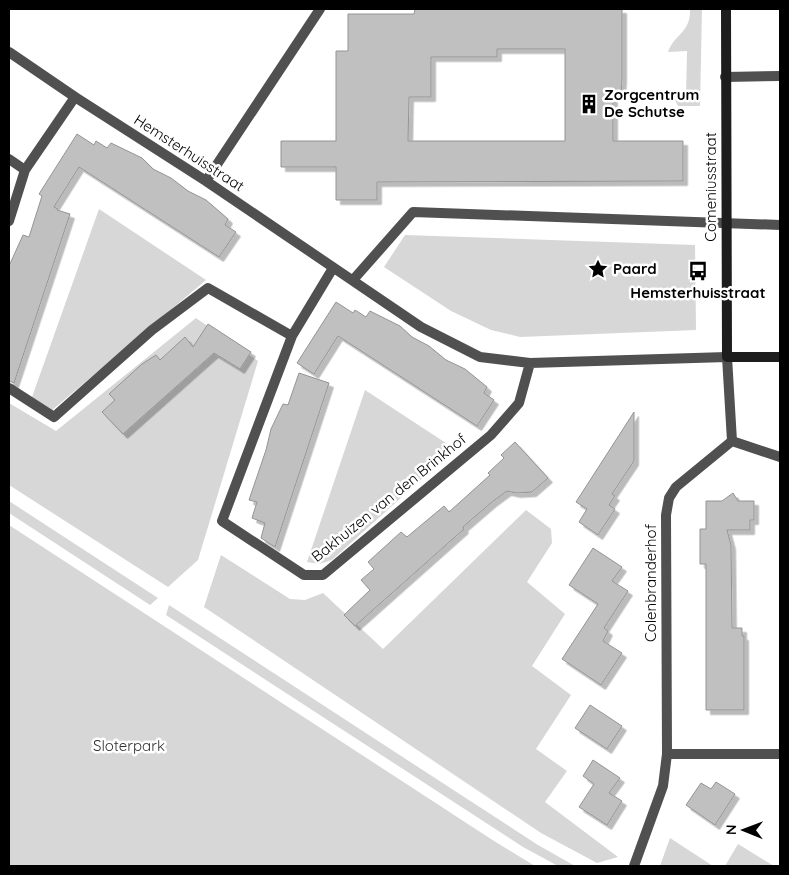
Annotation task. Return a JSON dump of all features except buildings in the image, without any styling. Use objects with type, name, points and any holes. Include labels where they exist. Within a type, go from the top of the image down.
[{"type":"street","points":[[206,180],[320,9]]},
{"type":"street","name":"Comeniusstraat","points":[[726,9],[727,357]]},
{"type":"street","name":"Hemsterhuisstraat","points":[[9,52],[75,97],[206,180],[421,327],[480,357],[530,363],[780,357]]},
{"type":"street","points":[[725,77],[780,76]]},
{"type":"street","points":[[9,221],[25,170],[75,97]]},
{"type":"street","points":[[9,160],[25,170]]},
{"type":"street","points":[[353,280],[413,212],[780,224]]},
{"type":"street","name":"Bakhuizen van den Brinkhof","points":[[333,268],[292,336],[222,521],[304,575],[323,575],[491,435],[519,404],[530,363]]},
{"type":"street","points":[[9,388],[54,417],[152,330],[208,288],[292,336]]},
{"type":"street","points":[[727,357],[732,441],[780,457]]},
{"type":"street","name":"Colenbranderhof","points":[[634,866],[663,786],[667,754],[666,523],[669,498],[676,487],[732,441]]},
{"type":"street","points":[[667,754],[780,754]]},
{"type":"green space","points":[[690,9],[702,9],[700,106],[678,106],[675,100],[686,97],[687,51],[668,52],[688,23]]},
{"type":"green space","points":[[99,209],[206,280],[51,411],[32,397]]},
{"type":"green space","points":[[405,235],[695,245],[696,330],[520,337],[491,330],[451,311],[384,267]]},
{"type":"green space","points":[[196,318],[258,361],[198,560],[168,587],[9,485],[9,403],[56,431]]},
{"type":"green space","points":[[365,390],[455,449],[332,560],[319,564],[307,562]]},
{"type":"green space","points":[[9,501],[158,598],[150,605],[9,513]]},
{"type":"green space","points":[[526,510],[551,529],[552,543],[527,582],[565,614],[532,666],[571,695],[536,749],[567,771],[545,802],[618,857],[597,863],[541,833],[204,607],[221,555],[290,599],[305,600],[323,593],[383,649]]},
{"type":"green space","name":"Sloterpark","points":[[9,525],[494,841],[535,866],[9,866]]},
{"type":"green space","points":[[169,605],[538,845],[575,866],[558,866],[523,847],[166,615]]},
{"type":"green space","points":[[670,838],[713,866],[660,866]]},
{"type":"green space","points":[[738,844],[774,866],[725,866]]},
{"type":"place","name":"Zorgcentrum De Schutse","points":[[589,104]]},
{"type":"place","name":"Paard","points":[[598,269]]},
{"type":"place","name":"Hemsterhuisstraat","points":[[698,271]]}]
